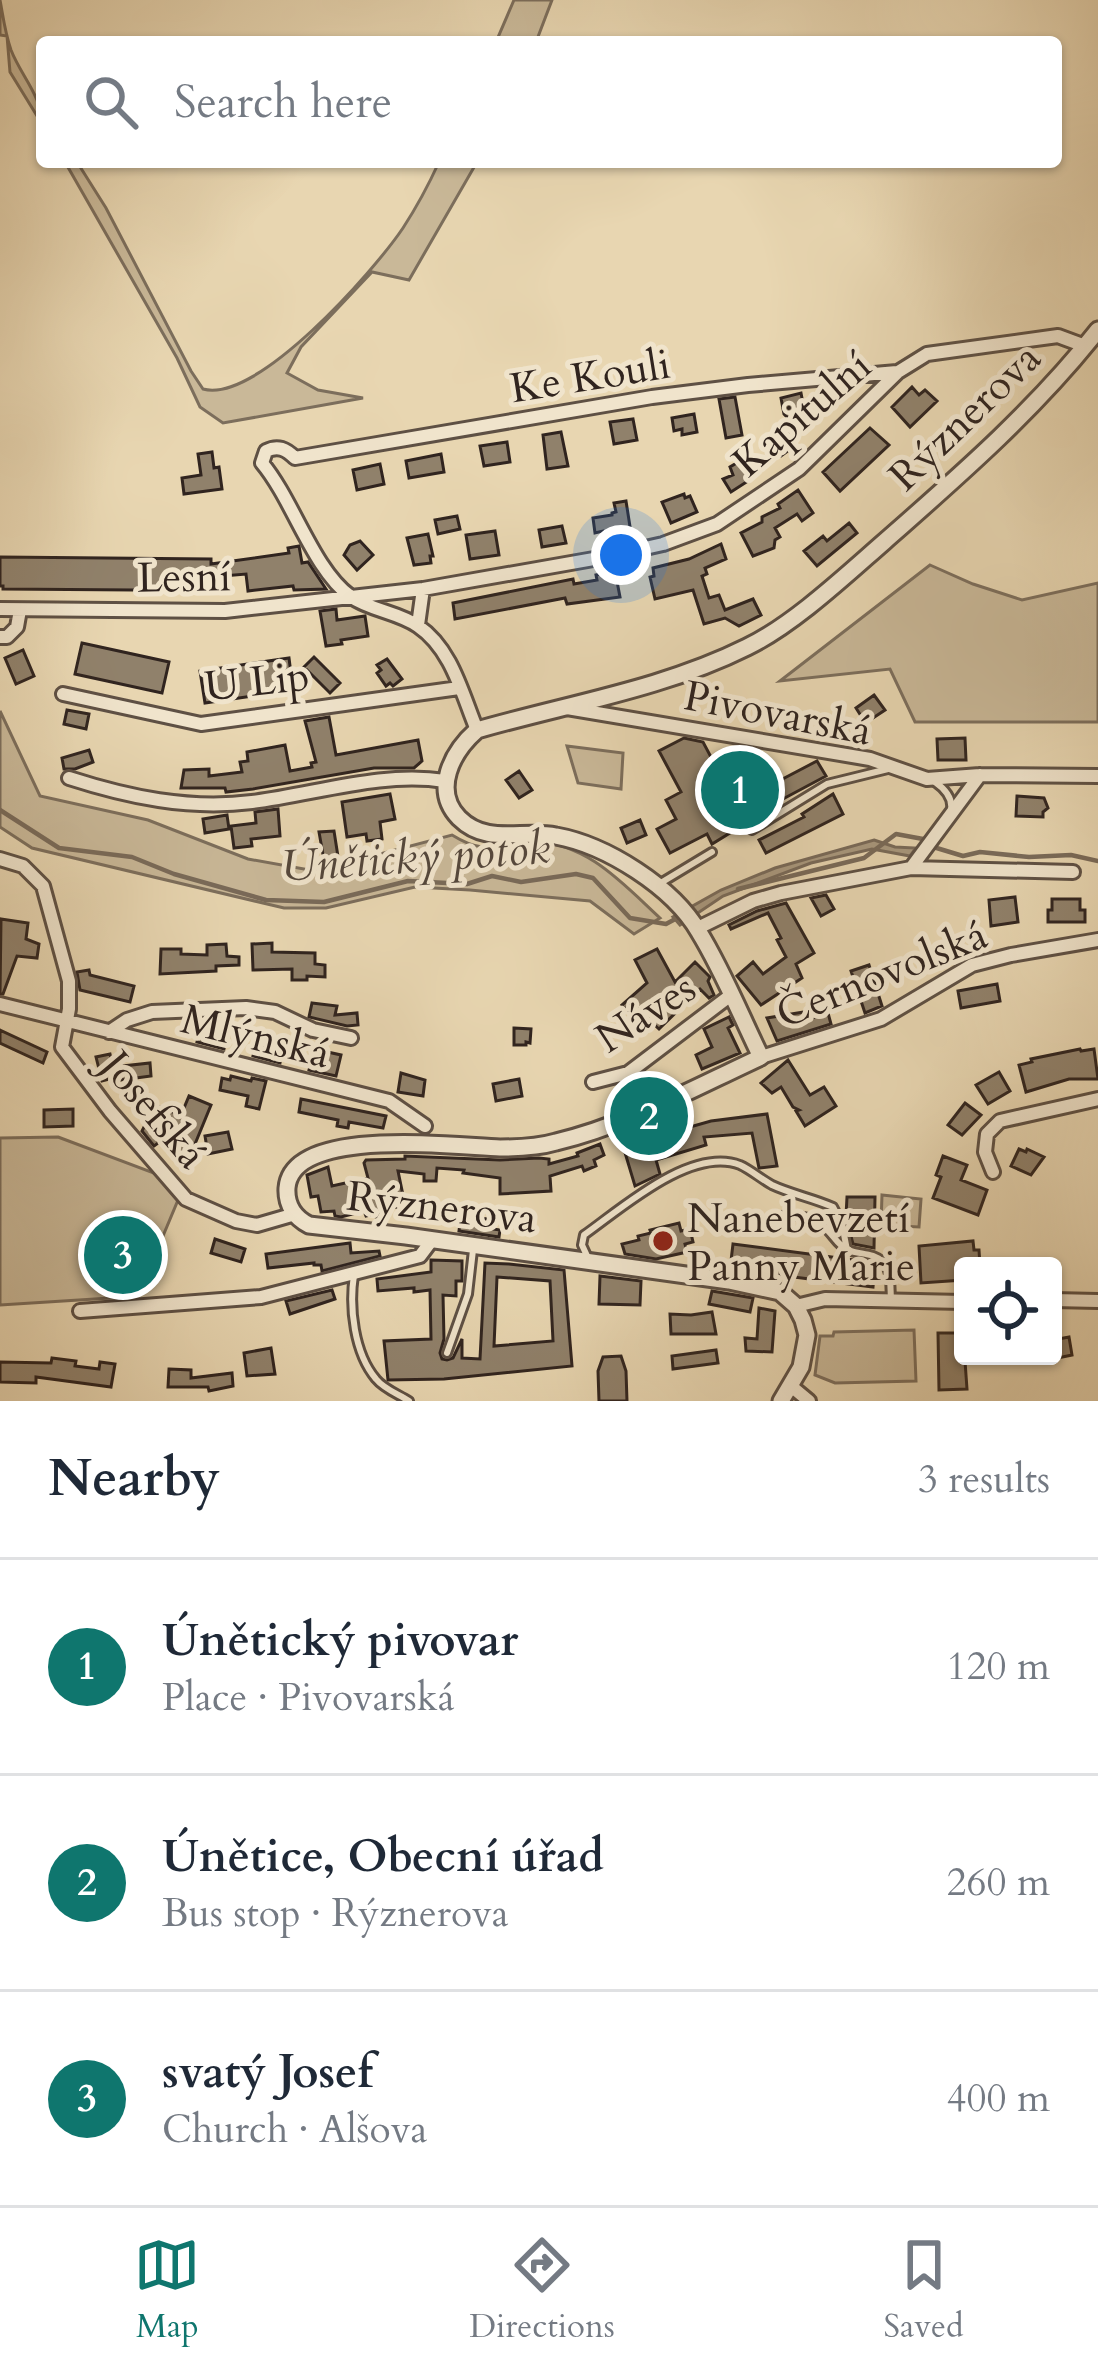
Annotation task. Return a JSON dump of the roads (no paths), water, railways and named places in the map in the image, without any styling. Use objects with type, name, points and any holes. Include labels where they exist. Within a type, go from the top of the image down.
[{"type":"street","name":"Rýznerova","points":[[477,730],[678,676],[750,646],[831,587],[957,478],[1098,330]]},
{"type":"street","name":"Kapitulní","points":[[350,596],[423,589],[663,544],[717,524],[799,470],[898,372],[928,354],[1058,336],[1085,346]]},
{"type":"street","name":"Ke Kouli","points":[[277,482],[262,464],[266,451],[273,448],[286,449],[295,458],[652,397],[898,372]]},
{"type":"street","points":[[295,458],[277,482],[321,563],[350,596],[418,625],[445,651],[477,730],[462,743],[445,781],[450,808],[461,821],[488,835],[554,835],[581,842],[611,854],[656,886],[698,928],[761,1057]]},
{"type":"street","points":[[418,625],[423,589]]},
{"type":"street","name":"Lesní","points":[[0,609],[225,611],[350,596]]},
{"type":"street","points":[[0,637],[17,627],[20,610]]},
{"type":"street","name":"U Lip","points":[[63,694],[201,724],[459,688]]},
{"type":"street","name":"Pivovarská","points":[[562,708],[870,760],[927,778],[1098,776]]},
{"type":"street","points":[[913,865],[980,775]]},
{"type":"street","points":[[69,778],[127,797],[193,805],[248,803],[413,776],[445,781]]},
{"type":"street","name":"Josefská","points":[[0,859],[23,866],[44,886],[69,981],[62,1047],[110,1112],[186,1198],[236,1221],[257,1225],[295,1214]]},
{"type":"street","points":[[698,928],[753,901],[913,865],[1073,872]]},
{"type":"street","name":"Černovolská","points":[[761,1057],[881,1018],[972,965],[1098,940]]},
{"type":"street","name":"Náves","points":[[593,1082],[628,1073],[730,995]]},
{"type":"street","name":"Mlýnská","points":[[0,1004],[389,1102],[425,1126]]},
{"type":"street","points":[[109,1032],[152,1012],[247,1008],[275,1012],[294,1024],[351,1038]]},
{"type":"street","name":"Rýznerova","points":[[761,1057],[607,1127],[552,1144],[508,1148],[378,1142],[319,1156],[290,1175],[287,1194],[295,1214],[309,1226],[729,1281],[780,1292],[796,1306]]},
{"type":"street","points":[[993,1172],[985,1152],[987,1134],[1000,1121],[1098,1100]]},
{"type":"street","points":[[80,1311],[260,1297],[420,1256],[432,1240]]},
{"type":"street","points":[[781,1401],[801,1367],[806,1335],[796,1306],[825,1299],[954,1302]]},
{"type":"street","points":[[1062,1300],[1098,1301]]},
{"type":"street","points":[[790,1386],[809,1401]]},
{"type":"lane","points":[[752,830],[827,784],[892,769]]},
{"type":"lane","points":[[927,778],[944,789],[951,814]]},
{"type":"lane","points":[[656,886],[712,852]]},
{"type":"lane","points":[[590,1261],[582,1245],[584,1235],[672,1175],[698,1164],[722,1162],[833,1207],[847,1250]]},
{"type":"lane","points":[[763,1230],[776,1216],[790,1215],[826,1227],[847,1250],[881,1259],[888,1271],[891,1302]]},
{"type":"lane","points":[[447,1352],[468,1294],[474,1246]]},
{"type":"lane","points":[[355,1271],[350,1297],[362,1357],[378,1383],[409,1401]]},
{"type":"waterway","name":"Únětický potok","points":[[0,810],[59,848],[132,857],[266,900],[324,902],[408,881],[467,884],[492,876],[521,882],[576,874],[593,878],[630,918],[666,924],[679,917]]},
{"type":"waterway","name":"Únětický potok","points":[[738,889],[864,858],[896,834],[923,839],[930,846],[963,856],[980,852],[1071,855],[1098,861]]},
{"type":"place","name":"Únětický pivovar","points":[[740,790]]},
{"type":"place","name":"Únětice, Obecní úřad","points":[[649,1116]]},
{"type":"place","name":"Nanebevzetí Panny Marie","points":[[663,1241]]},
{"type":"place","name":"svatý Josef","points":[[123,1255]]}]
